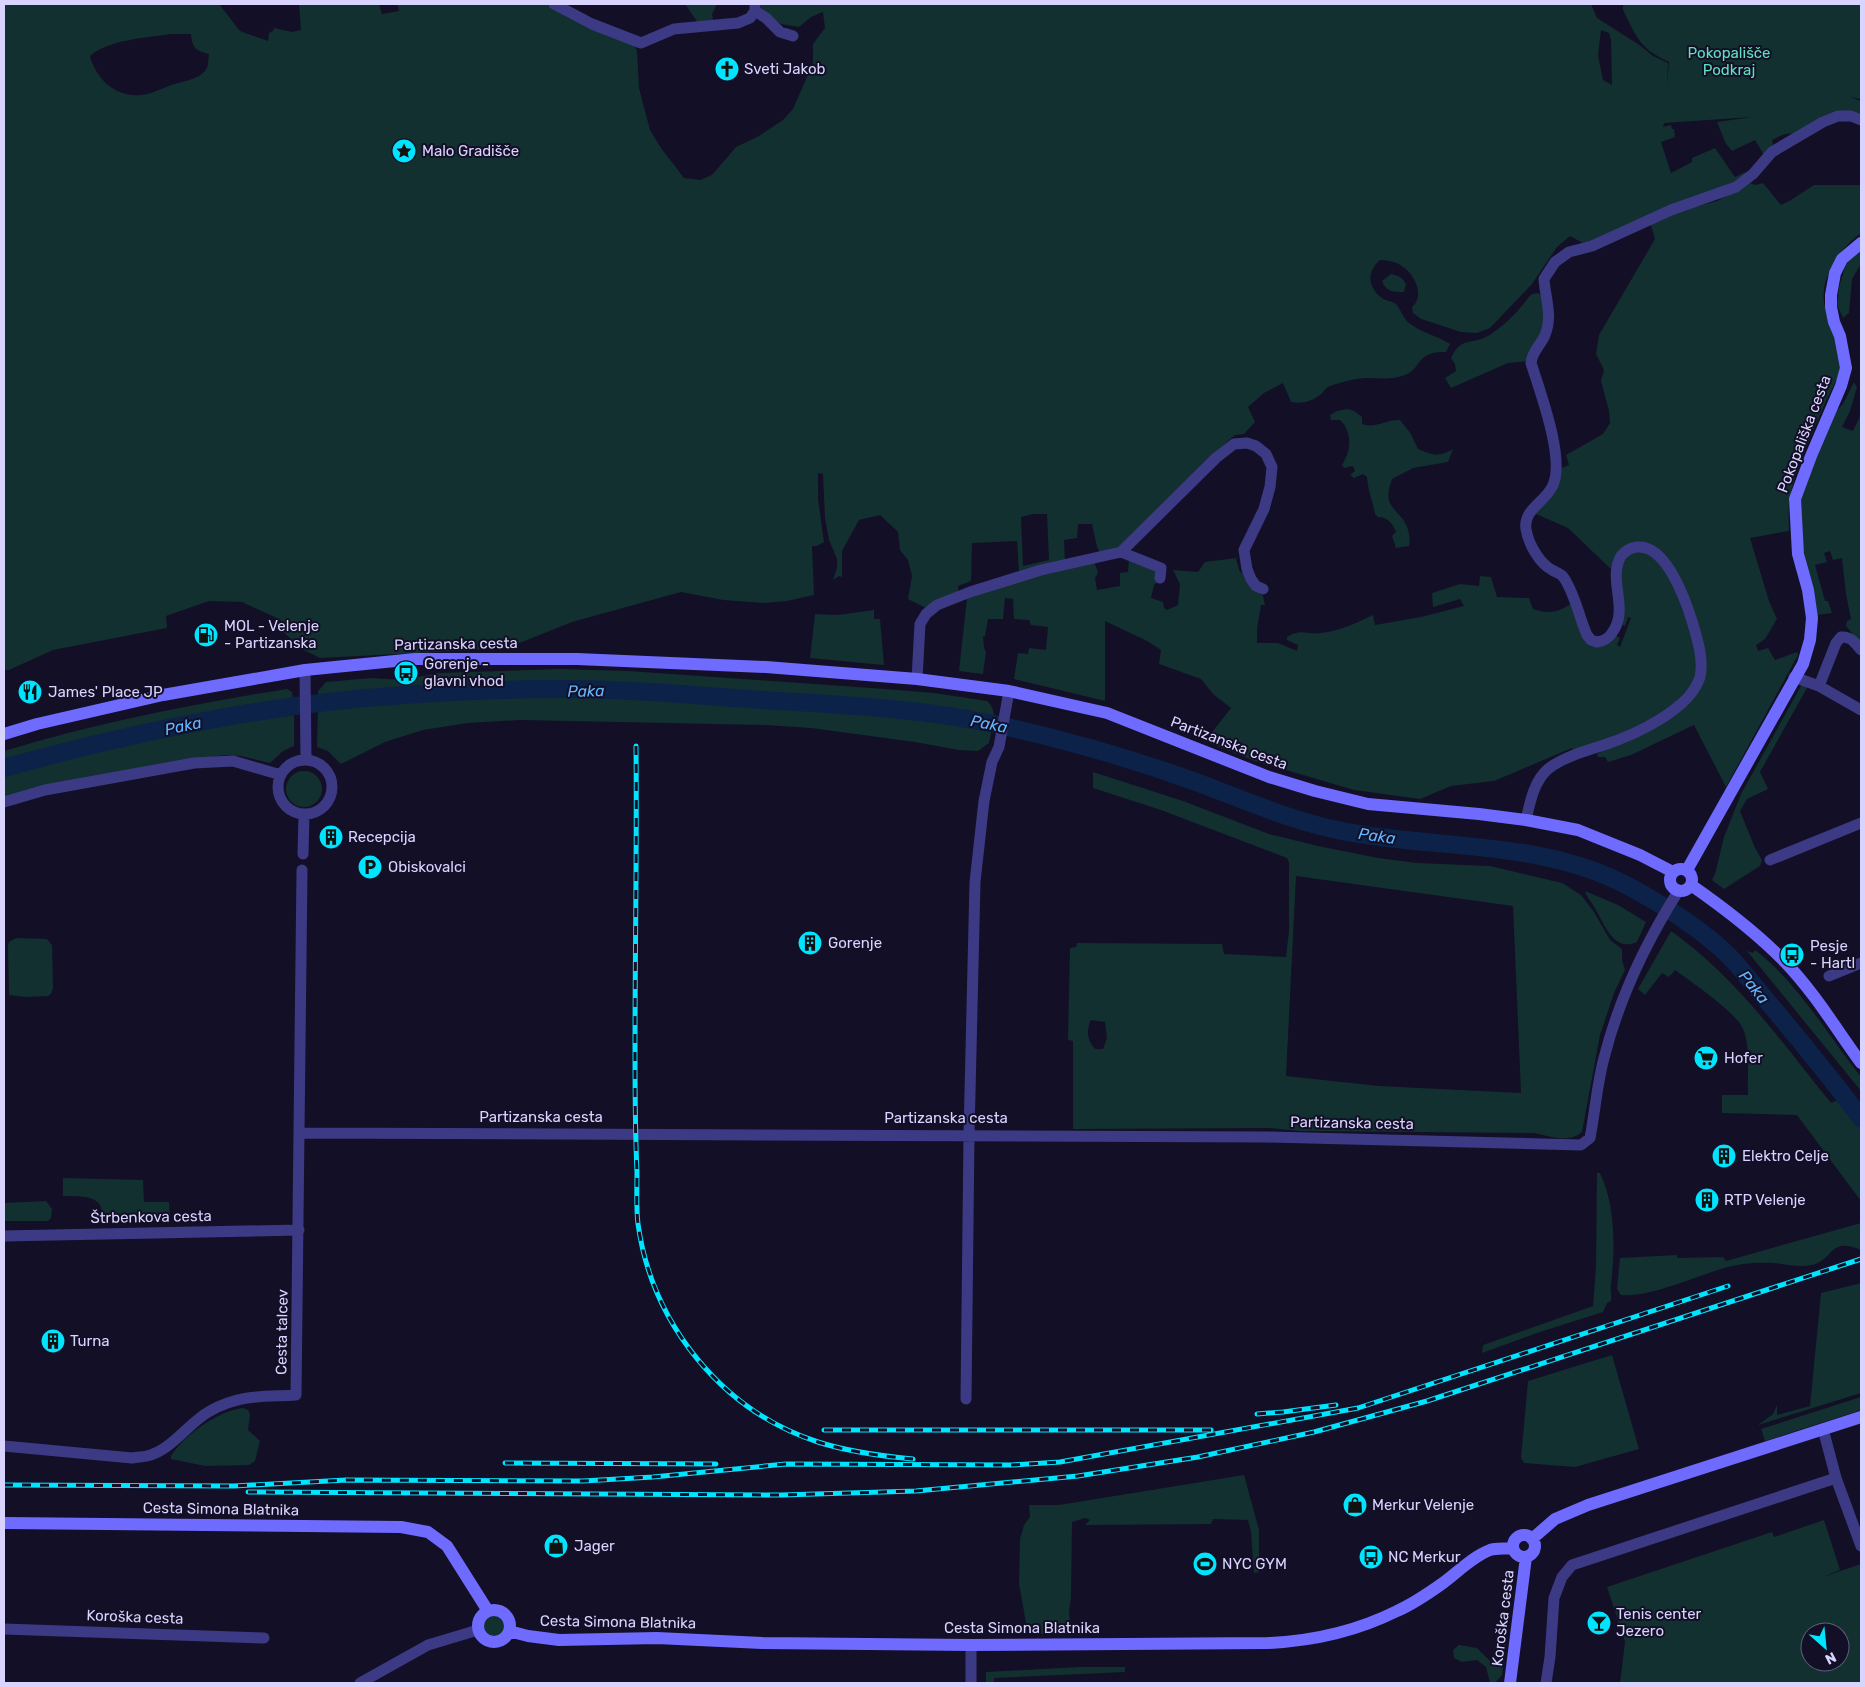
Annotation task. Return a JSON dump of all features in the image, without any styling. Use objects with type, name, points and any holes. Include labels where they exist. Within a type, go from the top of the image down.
[{"type":"street","points":[[554,4],[592,24],[641,43],[674,29],[738,23],[750,18],[755,7],[780,32],[793,36]]},
{"type":"street","points":[[1526,820],[1539,779],[1549,768],[1638,731],[1668,713],[1690,694],[1700,677],[1701,667],[1697,640],[1685,602],[1664,562],[1656,553],[1642,547],[1627,550],[1621,556],[1617,568],[1620,615],[1614,631],[1608,638],[1597,642],[1591,640],[1587,635],[1564,577],[1545,565],[1531,544],[1527,534],[1526,520],[1550,491],[1554,484],[1556,473],[1552,435],[1531,363],[1532,357],[1545,335],[1548,325],[1548,300],[1544,279],[1555,262],[1569,252],[1592,246],[1671,210],[1736,188],[1753,174],[1772,152],[1823,122],[1838,116],[1851,116],[1861,120]]},
{"type":"street","name":"Pokopališka cesta","points":[[1687,870],[1794,676],[1803,664],[1808,648],[1812,618],[1808,590],[1798,554],[1795,499],[1841,386],[1846,368],[1840,336],[1834,322],[1831,307],[1835,273],[1842,258],[1861,243]]},
{"type":"street","points":[[917,679],[920,624],[926,614],[937,605],[970,592],[1040,570],[1120,552],[1225,450],[1234,444],[1247,443],[1256,446],[1266,454],[1272,467],[1270,487],[1264,509],[1244,550],[1247,569],[1251,579],[1256,586],[1262,589]]},
{"type":"street","points":[[1120,552],[1161,568],[1160,578]]},
{"type":"street","points":[[1819,686],[1836,643],[1841,637],[1846,636],[1853,640],[1861,650]]},
{"type":"street","name":"Partizanska cesta","points":[[4,734],[37,724],[163,695],[305,670],[415,659],[576,659],[766,667],[917,679],[1009,691],[1107,714],[1269,777],[1368,804],[1526,820],[1578,830],[1640,855],[1673,872]]},
{"type":"street","points":[[305,670],[306,760]]},
{"type":"street","points":[[1794,676],[1860,706]]},
{"type":"street","points":[[966,1398],[969,1135],[975,882],[984,801],[992,762],[999,744],[1009,691]]},
{"type":"street","points":[[306,760],[322,766],[329,776],[332,786],[330,797],[325,805],[318,811],[304,814],[292,811],[282,802],[278,789],[281,775],[291,764],[306,760]]},
{"type":"street","points":[[4,802],[45,790],[194,763],[233,761],[281,775]]},
{"type":"street","points":[[303,854],[304,814]]},
{"type":"street","points":[[1770,860],[1861,823]]},
{"type":"street","points":[[1680,869],[1687,870],[1691,875],[1691,885],[1675,896],[1675,889],[1671,883],[1673,872],[1680,869]]},
{"type":"street","points":[[299,1230],[302,870]]},
{"type":"street","points":[[1691,885],[1728,912],[1786,963],[1806,987],[1861,1063]]},
{"type":"street","name":"Partizanska cesta","points":[[300,1133],[1267,1137],[1581,1145],[1590,1138],[1603,1060],[1618,1011],[1644,953],[1675,896]]},
{"type":"street","points":[[1829,976],[1861,963]]},
{"type":"street","name":"Štrbenkova cesta","points":[[4,1236],[299,1230]]},
{"type":"street","name":"Cesta talcev","points":[[4,1446],[132,1458],[148,1456],[162,1449],[199,1418],[223,1404],[239,1399],[260,1396],[296,1395],[299,1230]]},
{"type":"street","points":[[1532,1538],[1555,1519],[1588,1505],[1861,1417]]},
{"type":"street","points":[[1822,1429],[1836,1478],[1861,1546]]},
{"type":"street","points":[[1546,1683],[1554,1598],[1562,1577],[1572,1565],[1836,1478]]},
{"type":"street","name":"Cesta Simona Blatnika","points":[[4,1523],[401,1527],[428,1532],[447,1546],[488,1611]]},
{"type":"street","points":[[1526,1535],[1532,1538],[1535,1546],[1534,1549],[1526,1557],[1516,1555],[1512,1548],[1514,1541],[1519,1536],[1526,1535]]},
{"type":"street","name":"Cesta Simona Blatnika","points":[[509,1631],[528,1636],[559,1640],[657,1638],[762,1643],[971,1645],[1268,1643],[1299,1641],[1326,1637],[1375,1621],[1398,1611],[1443,1583],[1478,1556],[1491,1549],[1512,1548]]},
{"type":"street","name":"Koroška cesta","points":[[1510,1683],[1526,1557]]},
{"type":"street","points":[[494,1610],[505,1614],[508,1619],[509,1631],[506,1637],[500,1641],[487,1640],[478,1630],[479,1619],[488,1611],[494,1610]]},
{"type":"street","name":"Koroška cesta","points":[[4,1630],[264,1638]]},
{"type":"street","points":[[360,1683],[428,1646],[478,1630]]},
{"type":"street","points":[[971,1645],[971,1683]]},
{"type":"green space","name":"Pokopališče Podkraj","points":[[4,4],[219,4],[240,31],[268,41],[269,33],[274,28],[292,32],[301,30],[299,4],[379,4],[382,14],[399,11],[397,4],[547,4],[591,27],[634,44],[637,51],[639,88],[650,130],[684,178],[700,180],[712,175],[736,147],[759,136],[783,120],[793,109],[813,63],[813,44],[825,28],[823,12],[811,17],[799,27],[781,24],[763,14],[761,5],[767,4],[1591,4],[1597,18],[1638,44],[1653,56],[1668,63],[1667,84],[1669,62],[1651,52],[1640,41],[1623,10],[1623,4],[1861,4],[1861,99],[1850,97],[1861,101],[1861,116],[1850,112],[1795,134],[1780,136],[1772,140],[1773,146],[1764,155],[1755,140],[1732,151],[1726,144],[1717,122],[1752,117],[1664,123],[1663,127],[1671,125],[1672,129],[1674,129],[1675,137],[1661,142],[1671,173],[1692,162],[1692,158],[1715,148],[1735,177],[1745,172],[1747,176],[1605,238],[1583,243],[1570,236],[1557,247],[1532,284],[1490,328],[1477,333],[1461,332],[1421,319],[1413,313],[1412,307],[1418,297],[1415,280],[1401,265],[1380,260],[1373,269],[1370,279],[1377,294],[1396,304],[1409,323],[1450,344],[1446,352],[1429,354],[1411,372],[1400,377],[1362,378],[1341,382],[1328,387],[1317,397],[1306,402],[1291,402],[1283,383],[1264,393],[1248,407],[1255,422],[1244,434],[1235,435],[1229,440],[1122,546],[1100,553],[1092,524],[1078,524],[1077,538],[1064,540],[1065,563],[1019,572],[1017,541],[972,543],[971,581],[958,586],[958,594],[926,608],[908,599],[912,576],[908,560],[900,550],[898,532],[880,515],[859,520],[842,551],[842,577],[839,576],[833,580],[837,568],[837,559],[829,540],[825,518],[823,474],[818,473],[818,499],[824,542],[817,546],[812,546],[814,595],[787,601],[765,603],[723,600],[681,592],[572,622],[517,644],[476,650],[320,658],[302,649],[278,627],[281,620],[242,602],[209,601],[166,616],[167,628],[53,650],[9,670],[4,670]],"holes":[[[1601,30],[1609,33],[1611,40],[1612,85],[1603,80],[1598,55]],[[171,34],[191,34],[192,43],[196,48],[201,52],[209,54],[208,66],[200,75],[192,79],[151,93],[130,95],[112,88],[105,82],[93,66],[90,56],[98,50],[129,40]],[[1033,514],[1047,514],[1049,560],[1023,566],[1021,517]]]},
{"type":"green space","points":[[685,4],[717,4],[712,14],[713,20],[698,23]]},
{"type":"green space","points":[[1750,183],[1755,185],[1763,183],[1781,205],[1814,185],[1861,185],[1861,233],[1845,248],[1831,267],[1824,289],[1826,311],[1839,347],[1840,369],[1795,477],[1789,501],[1789,531],[1750,538],[1769,601],[1777,619],[1765,639],[1756,645],[1758,651],[1768,648],[1775,660],[1797,652],[1798,655],[1726,787],[1694,725],[1631,755],[1608,762],[1605,757],[1598,757],[1597,754],[1637,736],[1672,713],[1703,671],[1672,571],[1634,544],[1615,573],[1568,528],[1534,513],[1559,469],[1569,465],[1566,455],[1603,434],[1610,423],[1609,411],[1601,381],[1604,370],[1596,354],[1599,335],[1655,239],[1650,222],[1680,211],[1717,201]]},
{"type":"green space","points":[[1861,247],[1861,264],[1852,279],[1849,313],[1843,318],[1837,305],[1839,287],[1850,257]]},
{"type":"green space","points":[[1391,274],[1400,277],[1405,282],[1404,292],[1391,291],[1384,285],[1382,281]]},
{"type":"green space","points":[[1538,293],[1542,296],[1545,322],[1528,361],[1508,363],[1451,388],[1445,378],[1456,371],[1455,364],[1451,358],[1458,347],[1486,337],[1497,330],[1520,309],[1532,294]]},
{"type":"green space","points":[[1854,382],[1857,387],[1850,411],[1842,427],[1853,431],[1861,414],[1861,644],[1846,626],[1847,621],[1851,619],[1842,558],[1833,560],[1830,551],[1824,553],[1827,562],[1815,565],[1825,601],[1828,601],[1832,613],[1816,615],[1803,546],[1799,501],[1832,415],[1843,404]]},
{"type":"green space","points":[[1348,409],[1362,417],[1362,424],[1376,425],[1400,420],[1411,434],[1418,449],[1423,451],[1439,455],[1453,449],[1448,462],[1413,468],[1392,479],[1388,496],[1389,500],[1407,527],[1409,546],[1396,548],[1392,536],[1396,532],[1393,526],[1387,520],[1375,514],[1367,477],[1363,474],[1354,478],[1350,475],[1355,471],[1353,466],[1344,468],[1342,465],[1349,448],[1349,436],[1340,420],[1331,420],[1330,415],[1337,411]]},
{"type":"green space","points":[[1649,550],[1671,579],[1697,649],[1697,679],[1668,710],[1577,756],[1572,748],[1494,781],[1451,786],[1420,799],[1354,790],[1252,760],[1205,741],[1231,708],[1214,695],[1201,679],[1159,664],[1161,650],[1147,641],[1105,621],[1105,701],[1014,679],[1018,653],[1028,654],[1029,648],[1046,650],[1048,627],[1031,625],[1029,620],[1014,619],[1013,599],[1005,598],[1003,619],[988,619],[985,636],[983,636],[986,652],[983,674],[959,671],[967,598],[1022,577],[1094,561],[1098,573],[1095,578],[1097,590],[1120,586],[1120,573],[1128,572],[1129,559],[1156,566],[1158,582],[1154,585],[1151,598],[1163,602],[1164,608],[1167,610],[1178,605],[1180,584],[1173,570],[1198,572],[1205,562],[1237,558],[1240,572],[1243,573],[1252,587],[1263,596],[1265,605],[1261,605],[1257,643],[1278,643],[1297,651],[1298,645],[1287,640],[1287,637],[1292,634],[1328,632],[1373,615],[1375,625],[1421,617],[1464,606],[1460,599],[1433,607],[1432,593],[1460,584],[1479,586],[1480,576],[1491,577],[1497,597],[1529,598],[1533,609],[1538,611],[1552,612],[1574,604],[1586,639],[1615,635],[1620,638],[1617,645],[1620,647],[1631,618],[1628,617],[1625,626],[1621,624],[1619,573],[1627,552]]},
{"type":"green space","points":[[874,610],[874,619],[880,619],[884,665],[810,658],[815,614],[838,615]]},
{"type":"green space","points":[[559,669],[629,671],[934,693],[987,701],[993,709],[994,720],[899,705],[617,686],[519,685],[318,699],[318,691],[326,682],[371,678],[403,680],[439,673]]},
{"type":"green space","points":[[1802,684],[1808,686],[1760,772],[1768,789],[1747,799],[1740,811],[1762,860],[1760,866],[1724,889],[1712,880],[1724,837],[1741,794]]},
{"type":"green space","points":[[287,689],[292,692],[294,704],[148,730],[76,745],[4,764],[4,751],[39,741],[109,723],[180,708]]},
{"type":"green space","points":[[517,692],[593,693],[854,709],[895,713],[992,728],[989,743],[978,751],[959,750],[811,728],[765,725],[521,720],[468,723],[423,730],[385,742],[341,764],[328,751],[317,747],[318,707],[393,699]]},
{"type":"green space","points":[[294,711],[294,746],[283,751],[270,763],[241,756],[226,755],[190,760],[4,798],[4,772],[75,752],[148,736]]},
{"type":"green space","points":[[304,771],[317,776],[322,789],[317,802],[304,807],[291,802],[286,789],[291,776]]},
{"type":"green space","points":[[1093,772],[1183,801],[1269,834],[1378,858],[1417,863],[1490,866],[1562,883],[1581,895],[1594,912],[1610,940],[1622,949],[1622,960],[1625,970],[1614,993],[1600,1035],[1582,1132],[1566,1138],[1535,1133],[1300,1131],[1270,1128],[1073,1129],[1073,1041],[1068,1040],[1070,948],[1076,947],[1077,943],[1222,944],[1224,954],[1286,957],[1289,931],[1289,863],[1287,858],[1161,810],[1093,788]],"holes":[[[1296,876],[1513,906],[1521,1093],[1379,1086],[1286,1076]],[[1091,1020],[1105,1022],[1107,1038],[1103,1049],[1095,1049],[1090,1042],[1088,1028]]]},
{"type":"green space","points":[[1585,891],[1618,905],[1646,922],[1637,942],[1623,944],[1612,937]]},
{"type":"green space","points":[[1671,931],[1695,949],[1737,989],[1831,1103],[1840,1099],[1861,1127],[1861,1201],[1797,1115],[1722,1113],[1722,1095],[1748,1095],[1747,1044],[1739,1022],[1712,998],[1675,970],[1669,977],[1662,973],[1645,995],[1638,989]]},
{"type":"green space","points":[[16,938],[47,939],[52,945],[53,988],[48,996],[26,997],[9,995],[8,945],[9,942]]},
{"type":"green space","points":[[1755,950],[1771,963],[1812,1010],[1861,1077],[1861,1091],[1747,951],[1753,953]]},
{"type":"green space","points":[[1597,1173],[1600,1173],[1605,1186],[1612,1214],[1611,1301],[1607,1303],[1603,1312],[1482,1353],[1483,1345],[1593,1306],[1596,1267]]},
{"type":"green space","points":[[63,1178],[143,1180],[144,1202],[169,1202],[170,1218],[165,1221],[106,1220],[97,1201],[83,1197],[63,1196]]},
{"type":"green space","points":[[46,1201],[52,1209],[51,1218],[48,1221],[4,1221],[4,1203]]},
{"type":"green space","points":[[1861,1223],[1861,1250],[1851,1246],[1837,1247],[1824,1259],[1812,1265],[1745,1264],[1728,1267],[1646,1293],[1621,1295],[1617,1289],[1620,1258],[1677,1255],[1677,1258],[1723,1257],[1726,1261]]},
{"type":"green space","points":[[1861,1283],[1861,1393],[1758,1425],[1773,1414],[1777,1405],[1777,1415],[1810,1406],[1821,1293]]},
{"type":"green space","points":[[1612,1355],[1639,1449],[1575,1467],[1524,1463],[1521,1458],[1528,1381]]},
{"type":"green space","points":[[1861,1397],[1861,1410],[1765,1441],[1761,1429]]},
{"type":"green space","points":[[243,1408],[248,1410],[250,1414],[248,1430],[260,1441],[255,1461],[249,1465],[205,1466],[171,1459],[171,1456],[184,1440],[202,1425],[223,1414]]},
{"type":"green space","points":[[1244,1475],[1259,1530],[1259,1572],[1254,1573],[1251,1532],[1248,1520],[1213,1519],[1211,1524],[1085,1525],[1090,1520],[1085,1518],[1072,1522],[1071,1598],[1068,1634],[1028,1634],[1019,1584],[1020,1539],[1024,1525],[1030,1517],[1029,1505],[1059,1505]]},
{"type":"green space","points":[[1824,1520],[1840,1570],[1823,1577],[1861,1564],[1861,1683],[1620,1683],[1625,1642],[1607,1587],[1772,1532],[1774,1537]]},
{"type":"green space","points":[[494,1614],[499,1615],[505,1621],[505,1631],[499,1637],[494,1638],[489,1637],[483,1631],[482,1626],[483,1621],[489,1615]]},
{"type":"green space","points":[[1506,1624],[1508,1625],[1502,1675],[1495,1683],[1490,1683],[1486,1667],[1477,1660],[1462,1662],[1454,1658],[1453,1650],[1459,1645],[1477,1648],[1493,1664],[1496,1664]]},
{"type":"green space","points":[[1079,1667],[1125,1667],[1125,1672],[994,1678],[994,1683],[986,1683],[986,1672]]},
{"type":"waterway","name":"Paka","points":[[4,768],[83,747],[164,729],[286,707],[354,699],[464,691],[596,689],[870,707],[963,718],[1045,736],[1121,757],[1171,773],[1311,824],[1366,835],[1520,852],[1558,860],[1595,871],[1630,887],[1681,918],[1728,955],[1803,1044],[1861,1118]]},
{"type":"railway","points":[[636,746],[635,1126],[637,1211],[646,1261],[659,1296],[676,1329],[697,1359],[723,1386],[751,1409],[783,1428],[818,1442],[865,1453],[913,1459]]},
{"type":"railway","points":[[248,1492],[782,1495],[916,1491],[1078,1476],[1198,1457],[1314,1432],[1427,1401],[1861,1259]]},
{"type":"railway","points":[[4,1485],[234,1486],[346,1480],[583,1481],[653,1477],[786,1464],[1012,1465],[1060,1462],[1358,1408],[1728,1286]]},
{"type":"railway","points":[[1257,1414],[1336,1405]]},
{"type":"railway","points":[[824,1430],[1211,1430]]},
{"type":"railway","points":[[505,1463],[716,1464]]},
{"type":"place","name":"Sveti Jakob","points":[[727,69]]},
{"type":"place","name":"Malo Gradišče","points":[[404,151]]},
{"type":"place","name":"MOL - Velenje - Partizanska","points":[[206,635]]},
{"type":"place","name":"Gorenje - glavni vhod","points":[[406,673]]},
{"type":"place","name":"James' Place JP","points":[[30,692]]},
{"type":"place","name":"Recepcija","points":[[331,837]]},
{"type":"place","name":"Obiskovalci","points":[[370,867]]},
{"type":"place","name":"Gorenje","points":[[810,943]]},
{"type":"place","name":"Pesje - Hartl","points":[[1792,955]]},
{"type":"place","name":"Hofer","points":[[1706,1058]]},
{"type":"place","name":"Elektro Celje","points":[[1724,1156]]},
{"type":"place","name":"RTP Velenje","points":[[1707,1200]]},
{"type":"place","name":"Turna","points":[[53,1341]]},
{"type":"place","name":"Merkur Velenje","points":[[1355,1505]]},
{"type":"place","name":"Jager","points":[[556,1546]]},
{"type":"place","name":"NC Merkur","points":[[1371,1557]]},
{"type":"place","name":"NYC GYM","points":[[1205,1564]]},
{"type":"place","name":"Tenis center Jezero","points":[[1599,1623]]}]
